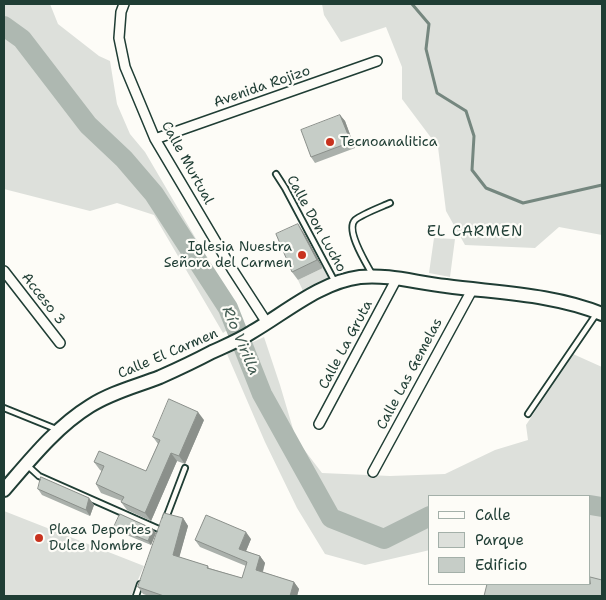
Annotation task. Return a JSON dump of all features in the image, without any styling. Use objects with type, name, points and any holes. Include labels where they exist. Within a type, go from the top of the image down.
[{"type":"street","name":"Calle Murtual","points":[[124,4],[121,12],[119,38],[125,67],[155,139],[232,269],[267,323]]},
{"type":"street","name":"Avenida Rojizo","points":[[155,139],[377,62]]},
{"type":"street","name":"Acceso 3","points":[[5,276],[60,343]]},
{"type":"street","name":"Calle El Carmen","points":[[4,490],[59,430],[90,406],[110,395],[161,376],[251,333],[315,292],[336,284],[358,278],[397,278],[472,290],[532,296],[579,305],[600,313]]},
{"type":"street","name":"Calle La Gruta","points":[[319,424],[397,278]]},
{"type":"street","name":"Calle Las Gemelas","points":[[373,472],[472,290]]},
{"type":"lane","name":"Calle Don Lucho","points":[[276,174],[336,284]]},
{"type":"lane","points":[[373,277],[352,234],[352,225],[356,220],[390,203]]},
{"type":"lane","points":[[528,414],[600,313]]},
{"type":"lane","points":[[4,408],[59,430]]},
{"type":"lane","points":[[26,464],[39,476],[161,530]]},
{"type":"lane","points":[[158,538],[185,468]]},
{"type":"lane","points":[[136,596],[142,580]]},
{"type":"green space","points":[[4,4],[50,4],[58,24],[99,56],[110,61],[117,104],[130,134],[145,152],[243,319],[223,333],[154,215],[117,203],[90,211],[4,189]]},
{"type":"green space","points":[[322,4],[602,4],[602,235],[559,227],[535,248],[465,245],[446,211],[438,147],[402,99],[402,67],[386,27],[341,42],[324,15]]},
{"type":"green space","points":[[434,238],[455,239],[450,277],[429,273]]},
{"type":"green space","points":[[323,268],[330,281],[304,293],[298,280]]},
{"type":"green space","points":[[264,337],[296,439],[322,473],[390,476],[445,474],[495,450],[528,440],[526,425],[573,354],[602,367],[602,587],[591,584],[591,495],[428,495],[428,550],[365,565],[325,554],[297,508],[265,442],[227,354]]},
{"type":"green space","name":"Plaza Deportes Dulce Nombre","points":[[4,511],[144,566],[131,596],[4,596]]},
{"type":"building","name":"Tecnoanalitica","points":[[340,115],[351,142],[311,157],[301,130]]},
{"type":"building","name":"Iglesia Nuestra Señora del Carmen","points":[[298,224],[317,260],[292,272],[276,234]]},
{"type":"building","points":[[169,399],[198,412],[179,456],[171,453],[145,513],[121,502],[124,497],[96,484],[104,466],[94,462],[99,451],[146,471],[160,440],[153,437]]},
{"type":"building","points":[[41,477],[89,498],[86,510],[38,489]]},
{"type":"building","points":[[164,513],[183,518],[173,555],[208,566],[207,568],[242,578],[247,562],[195,540],[206,515],[246,532],[239,549],[260,556],[256,570],[294,582],[290,596],[164,596],[138,587]]},
{"type":"building","points":[[120,514],[153,529],[148,541],[114,527]]},
{"type":"building","points":[[591,577],[602,580],[602,596],[484,596],[487,585],[591,585]]},
{"type":"waterway","points":[[412,4],[429,24],[426,49],[437,93],[466,111],[474,136],[472,170],[486,188],[523,203],[602,185]]},
{"type":"waterway","name":"Río Virilla","points":[[4,26],[22,39],[88,125],[124,159],[154,194],[228,308],[262,394],[331,518],[384,539],[428,517]]},
{"type":"waterway","name":"Río Virilla","points":[[591,505],[602,507]]},
{"type":"place","name":"Tecnoanalitica","points":[[330,142]]},
{"type":"place","name":"Iglesia Nuestra Señora del Carmen","points":[[302,255]]},
{"type":"place","name":"Plaza Deportes Dulce Nombre","points":[[39,538]]},
{"type":"district","name":"EL CARMEN","points":[[475,232]]}]
